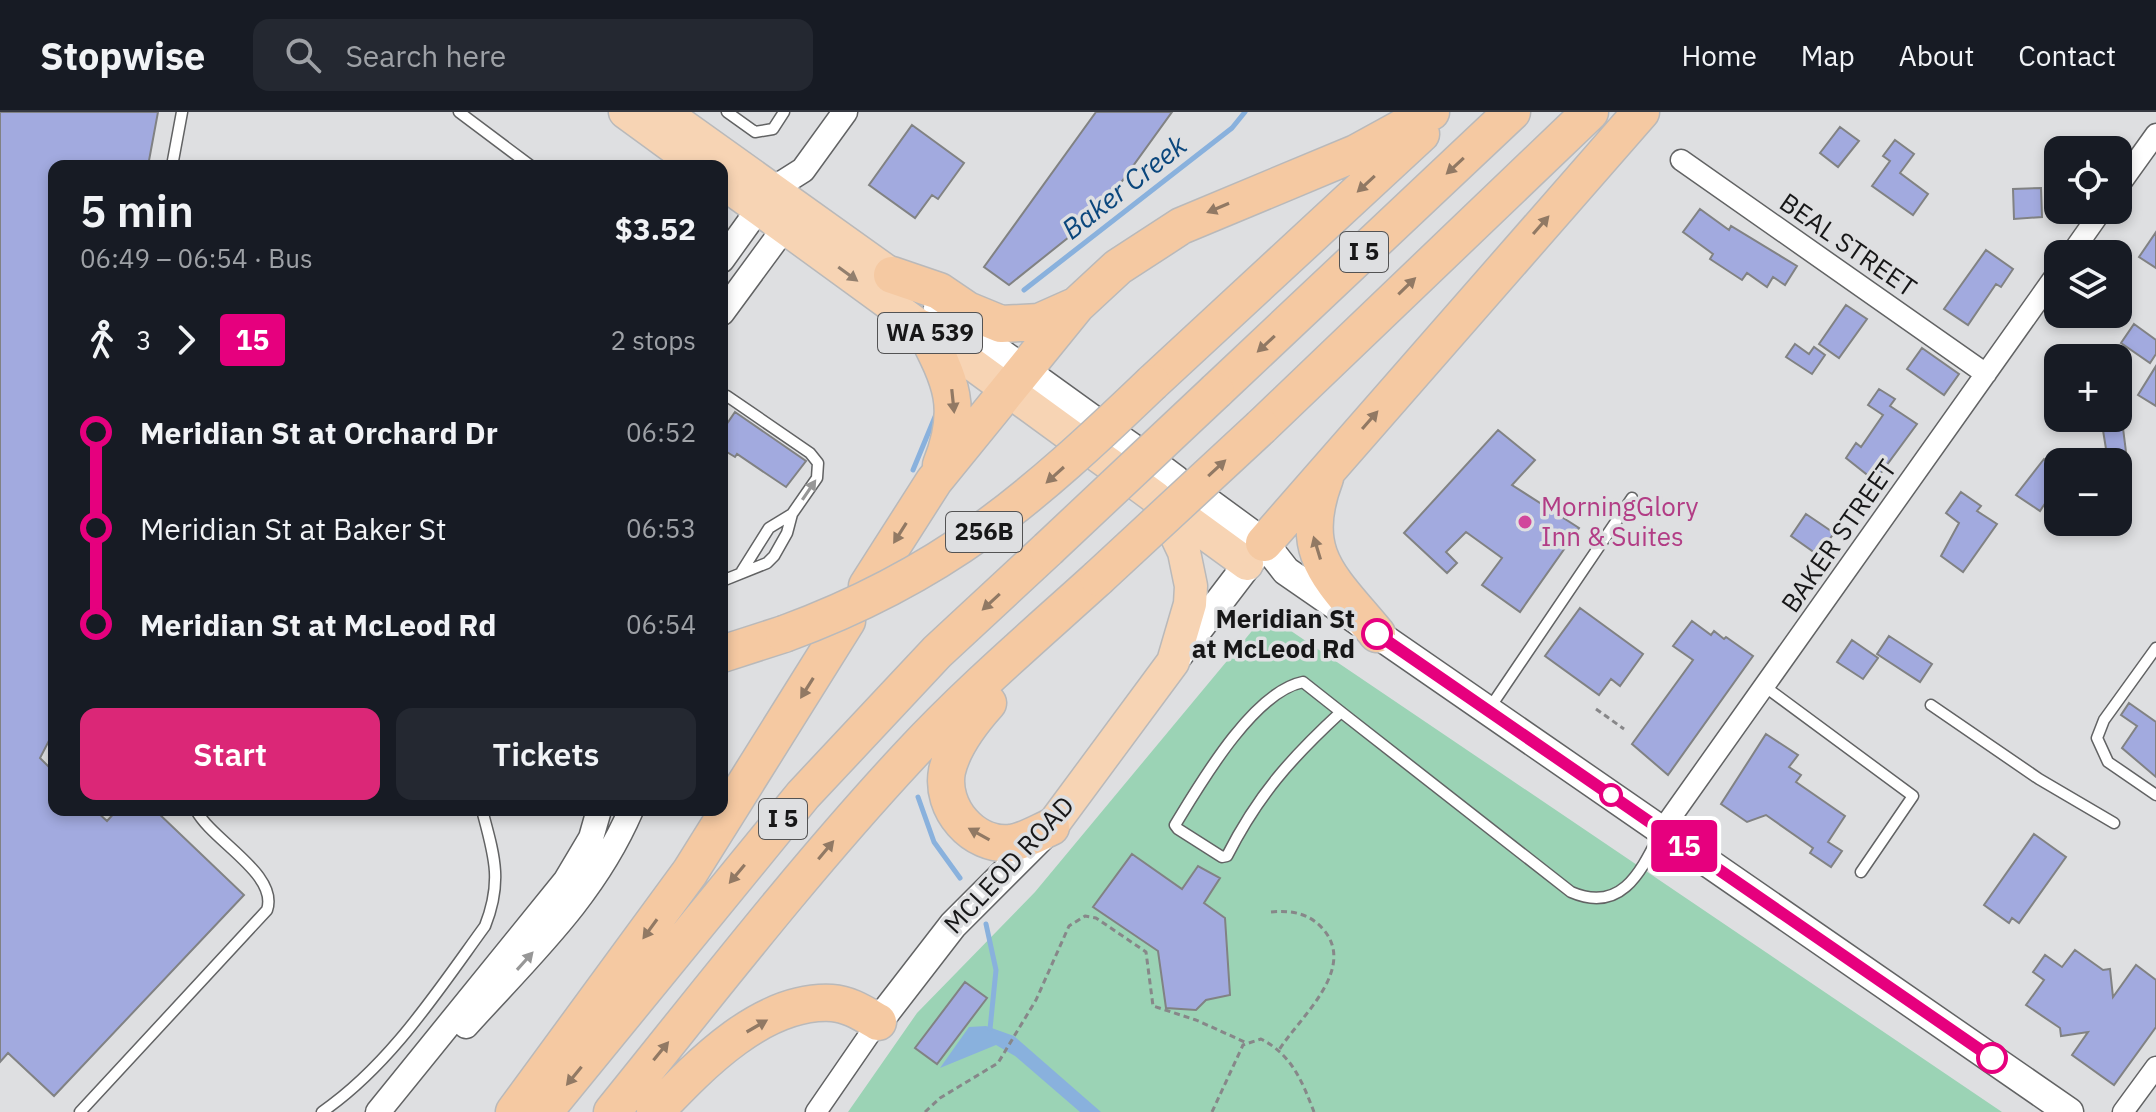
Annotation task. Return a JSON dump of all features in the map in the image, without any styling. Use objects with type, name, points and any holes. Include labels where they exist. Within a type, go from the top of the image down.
[{"type":"highway","points":[[625,112],[691,160]]},
{"type":"highway","points":[[867,586],[934,481],[1018,382],[1077,305],[1118,267],[1158,238],[1219,208],[1343,159],[1431,112]]},
{"type":"highway","name":"256B","points":[[728,652],[784,634],[888,590],[967,544],[1038,490],[1445,112]]},
{"type":"highway","name":"I 5","points":[[544,1112],[803,795],[937,652],[1512,112]]},
{"type":"highway","name":"I 5","points":[[612,1112],[768,919],[910,755],[987,678],[1261,427],[1590,112]]},
{"type":"highway","points":[[1173,662],[1190,604],[1190,519],[1256,554],[1641,112]]},
{"type":"highway","name":"WA 539","points":[[679,119],[724,160]]},
{"type":"highway","name":"WA 539","points":[[728,164],[924,329],[1018,382],[1128,463]]},
{"type":"highway","name":"WA 539","points":[[728,184],[766,199]]},
{"type":"highway","name":"WA 539","points":[[792,218],[892,275]]},
{"type":"highway","points":[[892,275],[939,291],[967,310],[1001,324],[1039,322],[1077,305]]},
{"type":"highway","points":[[924,329],[948,376],[954,409],[950,442],[934,481]]},
{"type":"highway","points":[[1329,467],[1312,516],[1315,546],[1331,579],[1377,634]]},
{"type":"highway","points":[[1051,827],[1011,843],[980,838],[967,828],[950,803],[947,774],[952,755],[967,729],[1098,578]]},
{"type":"highway","points":[[728,811],[847,621]]},
{"type":"highway","name":"MCLEOD ROAD","points":[[1051,827],[1173,662]]},
{"type":"highway","points":[[514,1112],[690,872],[725,816]]},
{"type":"highway","points":[[655,1112],[727,1045],[775,1016],[815,1004],[832,1003],[854,1008],[878,1022]]},
{"type":"main road","name":"WA 539","points":[[892,275],[1018,382]]},
{"type":"main road","points":[[1256,554],[1286,571],[2069,1112]]},
{"type":"main road","name":"MCLEOD ROAD","points":[[1173,662],[1256,554]]},
{"type":"main road","name":"MCLEOD ROAD","points":[[878,1022],[953,925],[1051,827]]},
{"type":"street","points":[[728,252],[766,199],[803,170],[845,112]]},
{"type":"street","points":[[2132,167],[2156,134]]},
{"type":"street","name":"BEAL STREET","points":[[1681,160],[1986,374]]},
{"type":"street","points":[[728,305],[792,218],[803,170]]},
{"type":"street","name":"BAKER STREET","points":[[1662,830],[2044,292]]},
{"type":"street","points":[[378,1112],[566,880],[591,838],[597,816]]},
{"type":"street","points":[[410,1074],[464,1028],[586,893],[609,859],[628,816]]},
{"type":"street","name":"MCLEOD ROAD","points":[[816,1112],[878,1022]]},
{"type":"street","points":[[2123,1112],[2156,1067]]},
{"type":"lane","points":[[173,160],[182,112]]},
{"type":"lane","points":[[459,112],[523,160]]},
{"type":"lane","points":[[727,112],[755,132],[773,129],[784,112]]},
{"type":"lane","points":[[728,397],[810,453],[818,463],[817,478],[792,514],[787,533],[767,563],[728,578]]},
{"type":"lane","points":[[1488,710],[1632,498]]},
{"type":"lane","points":[[741,572],[769,528],[792,514]]},
{"type":"lane","points":[[2156,648],[2104,720],[2097,738],[2108,762],[2156,795]]},
{"type":"lane","points":[[1341,712],[1292,757],[1264,791],[1227,856],[1222,857],[1175,825],[1223,748],[1266,705],[1303,682],[1571,892],[1591,901],[1606,899],[1626,887],[1642,871],[1662,830]]},
{"type":"lane","points":[[1764,686],[1913,796],[1861,872]]},
{"type":"lane","points":[[1931,705],[2039,779],[2114,823]]},
{"type":"lane","points":[[80,1112],[267,910],[270,900],[263,881],[213,833],[200,816]]},
{"type":"lane","points":[[322,1112],[354,1088],[391,1049],[485,926],[494,904],[498,880],[483,816]]},
{"type":"path","points":[[1596,709],[1624,729]]},
{"type":"path","points":[[1271,912],[1296,912],[1319,925],[1330,940],[1333,958],[1324,989],[1279,1050]]},
{"type":"path","points":[[925,1112],[940,1098],[998,1063],[1018,1033],[1069,926],[1085,916],[1096,918],[1146,952],[1153,1006],[1196,1020],[1247,1043],[1261,1039],[1279,1050],[1296,1070],[1314,1112]]},
{"type":"path","points":[[1212,1112],[1247,1043]]},
{"type":"green space","points":[[1266,614],[2002,1112],[848,1112],[917,1013],[1035,892]]},
{"type":"water","points":[[986,1026],[1014,1036],[1101,1112],[1080,1112],[1015,1056],[996,1045],[940,1068],[969,1027]]},
{"type":"building","points":[[0,112],[158,112],[149,160],[48,160],[48,743],[40,758],[48,766],[48,816],[102,816],[107,821],[112,816],[161,816],[244,895],[54,1096],[8,1053],[0,1062]]},
{"type":"building","points":[[1096,112],[1172,112],[1099,213],[1009,285],[984,267]]},
{"type":"building","points":[[912,125],[964,163],[938,199],[932,195],[915,218],[869,185]]},
{"type":"building","points":[[1840,127],[1859,141],[1838,167],[1820,153]]},
{"type":"building","points":[[1895,140],[1914,154],[1900,173],[1928,194],[1913,215],[1872,186],[1890,161],[1883,156]]},
{"type":"building","points":[[2041,188],[2042,217],[2014,219],[2013,189]]},
{"type":"building","points":[[1700,209],[1729,230],[1731,226],[1797,266],[1785,285],[1773,277],[1767,287],[1747,273],[1742,280],[1710,259],[1713,254],[1683,232]]},
{"type":"building","points":[[2156,232],[2156,268],[2139,257]]},
{"type":"building","points":[[1986,250],[2013,269],[2001,287],[1996,284],[1968,325],[1944,309]]},
{"type":"building","points":[[1846,305],[1867,319],[1839,358],[1819,344]]},
{"type":"building","points":[[2134,324],[2156,340],[2156,354],[2150,363],[2132,351],[2132,344],[2121,343]]},
{"type":"building","points":[[1795,344],[1809,354],[1814,347],[1825,355],[1812,374],[1786,357]]},
{"type":"building","points":[[1922,348],[1959,374],[1944,395],[1907,369]]},
{"type":"building","points":[[2156,366],[2156,406],[2138,395]]},
{"type":"building","points":[[1879,389],[1895,399],[1890,406],[1917,424],[1875,481],[1846,458],[1856,443],[1861,447],[1883,415],[1868,405]]},
{"type":"building","points":[[735,412],[806,461],[786,487],[737,454],[735,457],[728,453],[728,422]]},
{"type":"building","name":"MorningGlory Inn & Suites","points":[[1498,430],[1535,460],[1512,485],[1579,528],[1520,612],[1482,585],[1502,558],[1466,532],[1446,552],[1457,563],[1447,573],[1404,533]]},
{"type":"building","points":[[2103,432],[2124,432],[2126,448],[2106,448]]},
{"type":"building","points":[[2044,459],[2044,505],[2040,511],[2016,495]]},
{"type":"building","points":[[1961,492],[1981,506],[1977,511],[1997,524],[1963,572],[1941,556],[1959,523],[1946,513]]},
{"type":"building","points":[[1806,514],[1834,533],[1818,555],[1791,536]]},
{"type":"building","points":[[1580,608],[1643,654],[1620,686],[1611,679],[1599,695],[1545,656]]},
{"type":"building","points":[[1692,621],[1711,635],[1714,631],[1724,639],[1726,637],[1753,656],[1668,775],[1632,744],[1693,660],[1673,646]]},
{"type":"building","points":[[1889,636],[1932,664],[1920,682],[1877,654]]},
{"type":"building","points":[[1852,640],[1878,658],[1863,679],[1837,662]]},
{"type":"building","points":[[2129,703],[2156,722],[2156,777],[2122,748],[2137,726],[2121,715]]},
{"type":"building","points":[[1766,734],[1798,755],[1789,767],[1801,775],[1796,782],[1845,816],[1828,842],[1842,851],[1831,867],[1810,853],[1813,848],[1766,815],[1747,822],[1721,804]]},
{"type":"building","points":[[2034,834],[2066,857],[2019,923],[2012,918],[2009,923],[1984,905]]},
{"type":"building","points":[[1132,854],[1182,889],[1198,866],[1220,878],[1204,903],[1225,918],[1230,995],[1206,1000],[1196,1010],[1166,1008],[1158,951],[1093,907]]},
{"type":"building","points":[[2075,950],[2103,970],[2110,969],[2113,997],[2136,965],[2156,980],[2156,1027],[2114,1085],[2072,1055],[2088,1032],[2061,1036],[2060,1028],[2026,1005],[2044,980],[2033,972],[2045,955],[2062,967]]},
{"type":"building","points":[[965,982],[987,998],[937,1064],[915,1048]]},
{"type":"waterway","name":"Baker Creek","points":[[1024,290],[1232,128],[1245,112]]},
{"type":"waterway","name":"Baker Creek","points":[[913,470],[937,412]]},
{"type":"waterway","name":"Baker Creek","points":[[918,797],[934,842],[960,878]]},
{"type":"waterway","name":"Baker Creek","points":[[986,924],[996,970],[990,1029]]},
{"type":"bus line","name":"15","points":[[1377,634],[1992,1058]]},
{"type":"place","name":"MorningGlory Inn & Suites","points":[[1525,522]]},
{"type":"place","name":"Meridian St at McLeod Rd","points":[[1377,634]]}]
